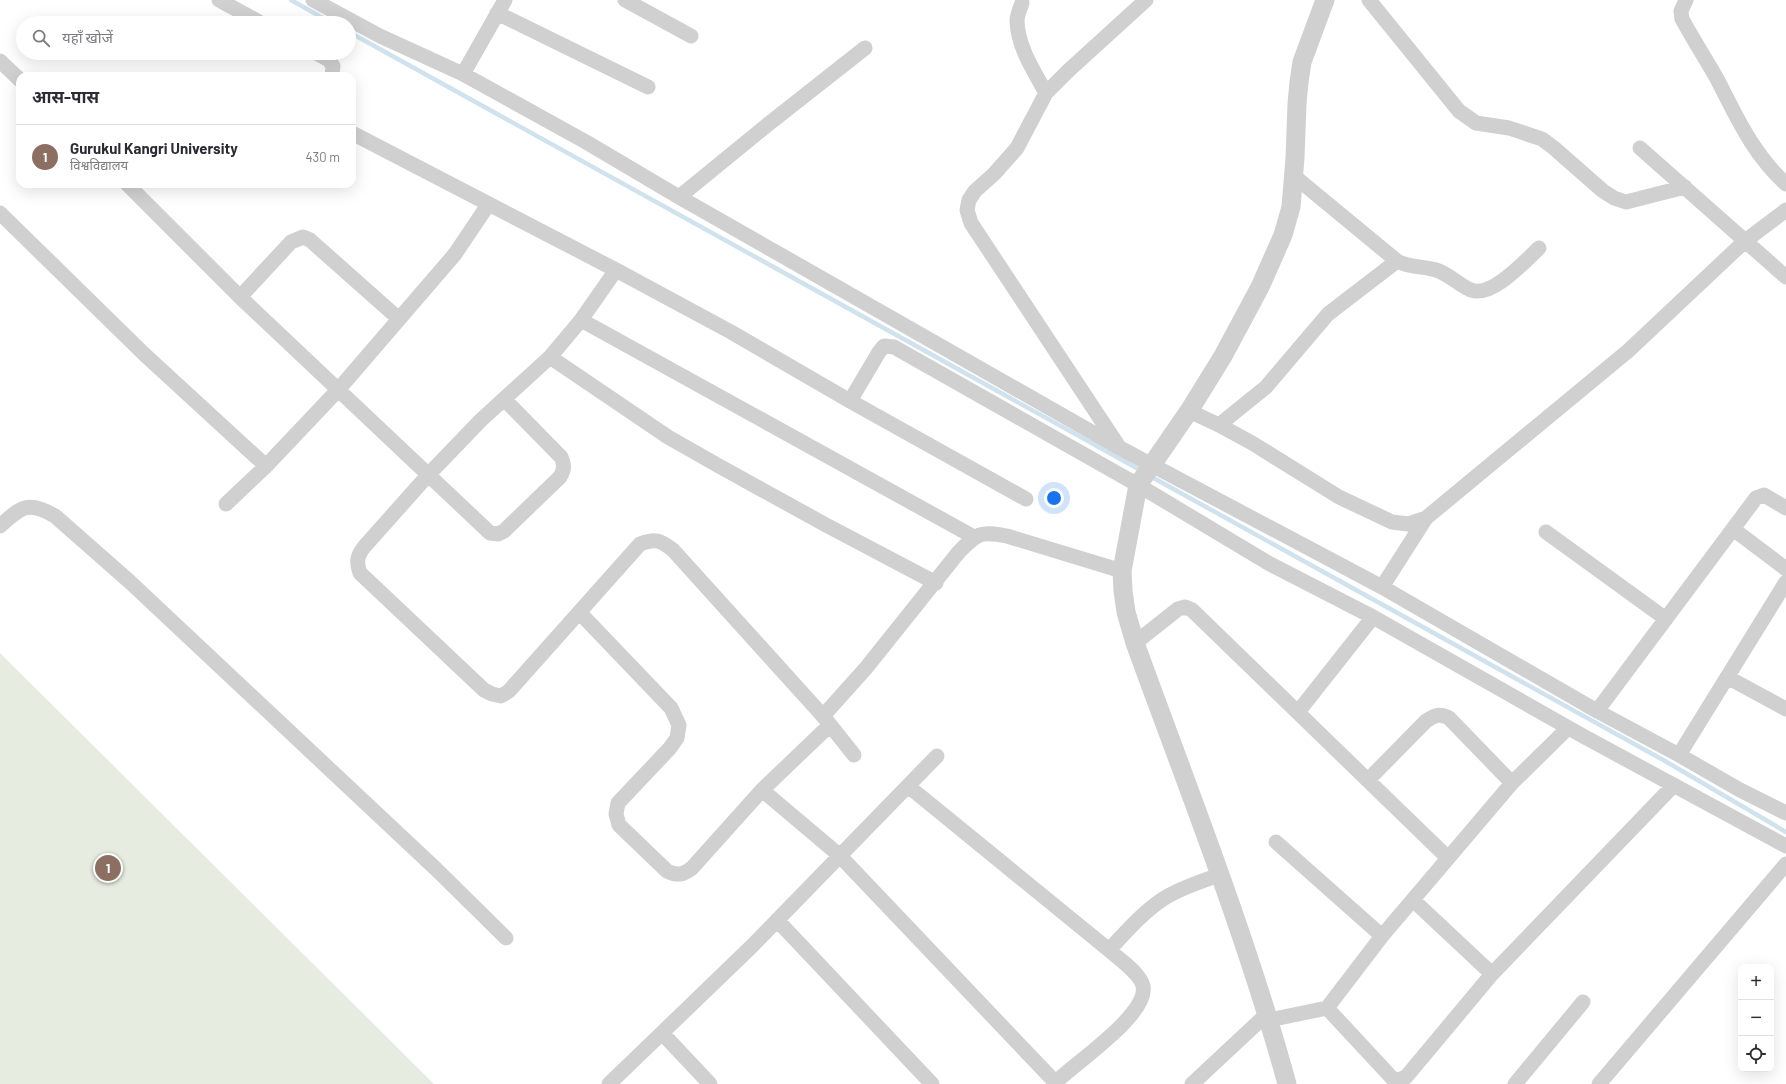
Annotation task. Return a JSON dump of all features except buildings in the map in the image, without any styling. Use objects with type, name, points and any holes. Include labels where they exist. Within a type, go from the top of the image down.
[{"type":"street","points":[[219,0],[248,16]]},
{"type":"street","points":[[313,0],[343,16]]},
{"type":"street","points":[[463,74],[505,0]]},
{"type":"street","points":[[625,0],[691,36]]},
{"type":"street","points":[[1146,0],[1068,70],[1046,94],[1017,148],[994,174],[975,191],[968,200],[967,210],[971,223],[1118,447],[1145,474],[1270,564],[1373,617],[1568,728],[1786,846]]},
{"type":"street","points":[[1287,1084],[1268,1017],[1219,875],[1135,644],[1126,612],[1122,571],[1145,474],[1189,411],[1227,349],[1260,287],[1283,235],[1291,207],[1297,104],[1302,62],[1324,0]]},
{"type":"street","points":[[1369,0],[1459,111],[1476,123],[1509,128],[1542,139],[1603,191],[1614,198],[1626,202],[1685,187]]},
{"type":"street","points":[[1686,0],[1681,11],[1682,19],[1716,77],[1745,134],[1769,168],[1786,184]]},
{"type":"street","points":[[1022,3],[1017,20],[1022,45],[1026,58],[1046,94]]},
{"type":"street","points":[[497,13],[648,87]]},
{"type":"street","points":[[356,23],[380,36],[463,74],[586,142],[679,198],[1118,447]]},
{"type":"street","points":[[679,198],[766,126],[865,48]]},
{"type":"street","points":[[329,60],[333,66],[332,72]]},
{"type":"street","points":[[0,61],[16,76]]},
{"type":"street","points":[[356,136],[616,270],[731,332],[850,401],[1026,499]]},
{"type":"street","points":[[1640,148],[1786,277]]},
{"type":"street","points":[[1294,176],[1397,261],[1406,266],[1437,270],[1472,290],[1479,292],[1496,286],[1539,248]]},
{"type":"street","points":[[130,188],[240,297],[428,474],[483,528],[490,533],[498,534],[560,477],[564,463],[562,457],[504,399]]},
{"type":"street","points":[[226,504],[266,466],[338,390],[455,254],[488,204]]},
{"type":"street","points":[[1382,587],[1426,518],[1628,351],[1745,241],[1786,210]]},
{"type":"street","points":[[0,213],[144,354],[266,466]]},
{"type":"street","points":[[240,297],[290,242],[302,236],[310,240],[399,319]]},
{"type":"street","points":[[1219,425],[1266,387],[1328,314],[1397,261]]},
{"type":"street","points":[[616,270],[581,320],[550,357],[504,399],[428,474],[364,547],[358,555],[357,565],[360,573],[484,690],[501,696],[509,691],[640,544],[660,540],[673,550],[827,720],[854,755]]},
{"type":"street","points":[[581,320],[974,536]]},
{"type":"street","points":[[850,401],[879,352],[884,346],[894,347],[1145,474],[1382,587],[1597,711],[1740,790],[1786,813]]},
{"type":"street","points":[[550,357],[668,437],[820,522],[936,582]]},
{"type":"street","points":[[1189,411],[1252,443],[1339,497],[1392,522],[1408,524],[1426,518]]},
{"type":"street","points":[[1597,711],[1756,498],[1764,494],[1786,508]]},
{"type":"street","points":[[0,526],[15,512],[28,507],[42,508],[55,516],[136,587],[431,864],[506,938]]},
{"type":"street","points":[[1733,529],[1786,569]]},
{"type":"street","points":[[1546,532],[1666,619]]},
{"type":"street","points":[[580,613],[671,708],[679,725],[677,738],[670,748],[618,803],[616,814],[619,824],[629,835],[667,871],[675,875],[685,874],[692,868],[827,720],[866,668],[958,553],[974,536],[988,533],[1007,536],[1122,571]]},
{"type":"street","points":[[1679,755],[1786,582]]},
{"type":"street","points":[[1135,644],[1178,609],[1185,607],[1192,610],[1448,858]]},
{"type":"street","points":[[1298,712],[1373,617]]},
{"type":"street","points":[[1727,677],[1786,709]]},
{"type":"street","points":[[1368,780],[1426,721],[1434,716],[1442,714],[1449,718],[1512,783]]},
{"type":"street","points":[[1192,1084],[1268,1017],[1327,1008],[1382,936],[1512,783],[1568,728]]},
{"type":"street","points":[[609,1084],[777,920],[937,756]]},
{"type":"street","points":[[1327,1008],[1388,1075],[1399,1080],[1406,1077],[1492,974],[1674,785]]},
{"type":"street","points":[[762,790],[839,855],[1054,1083],[1114,1032],[1141,1000],[1143,986],[1139,977],[1109,950],[908,786]]},
{"type":"street","points":[[1276,842],[1382,936]]},
{"type":"street","points":[[1599,1084],[1786,864]]},
{"type":"street","points":[[1109,950],[1143,915],[1164,899],[1193,884],[1219,875]]},
{"type":"street","points":[[1413,900],[1492,974]]},
{"type":"street","points":[[777,920],[932,1084]]},
{"type":"street","points":[[1515,1084],[1583,1002]]},
{"type":"street","points":[[662,1033],[710,1084]]},
{"type":"shaded area","points":[[0,653],[434,1084],[0,1084]]},
{"type":"waterway","points":[[291,0],[320,16]]},
{"type":"waterway","points":[[356,36],[1142,471]]},
{"type":"waterway","points":[[1150,476],[1665,761],[1786,832]]},
{"type":"place","name":"Gurukul Kangri University","points":[[108,868]]}]
